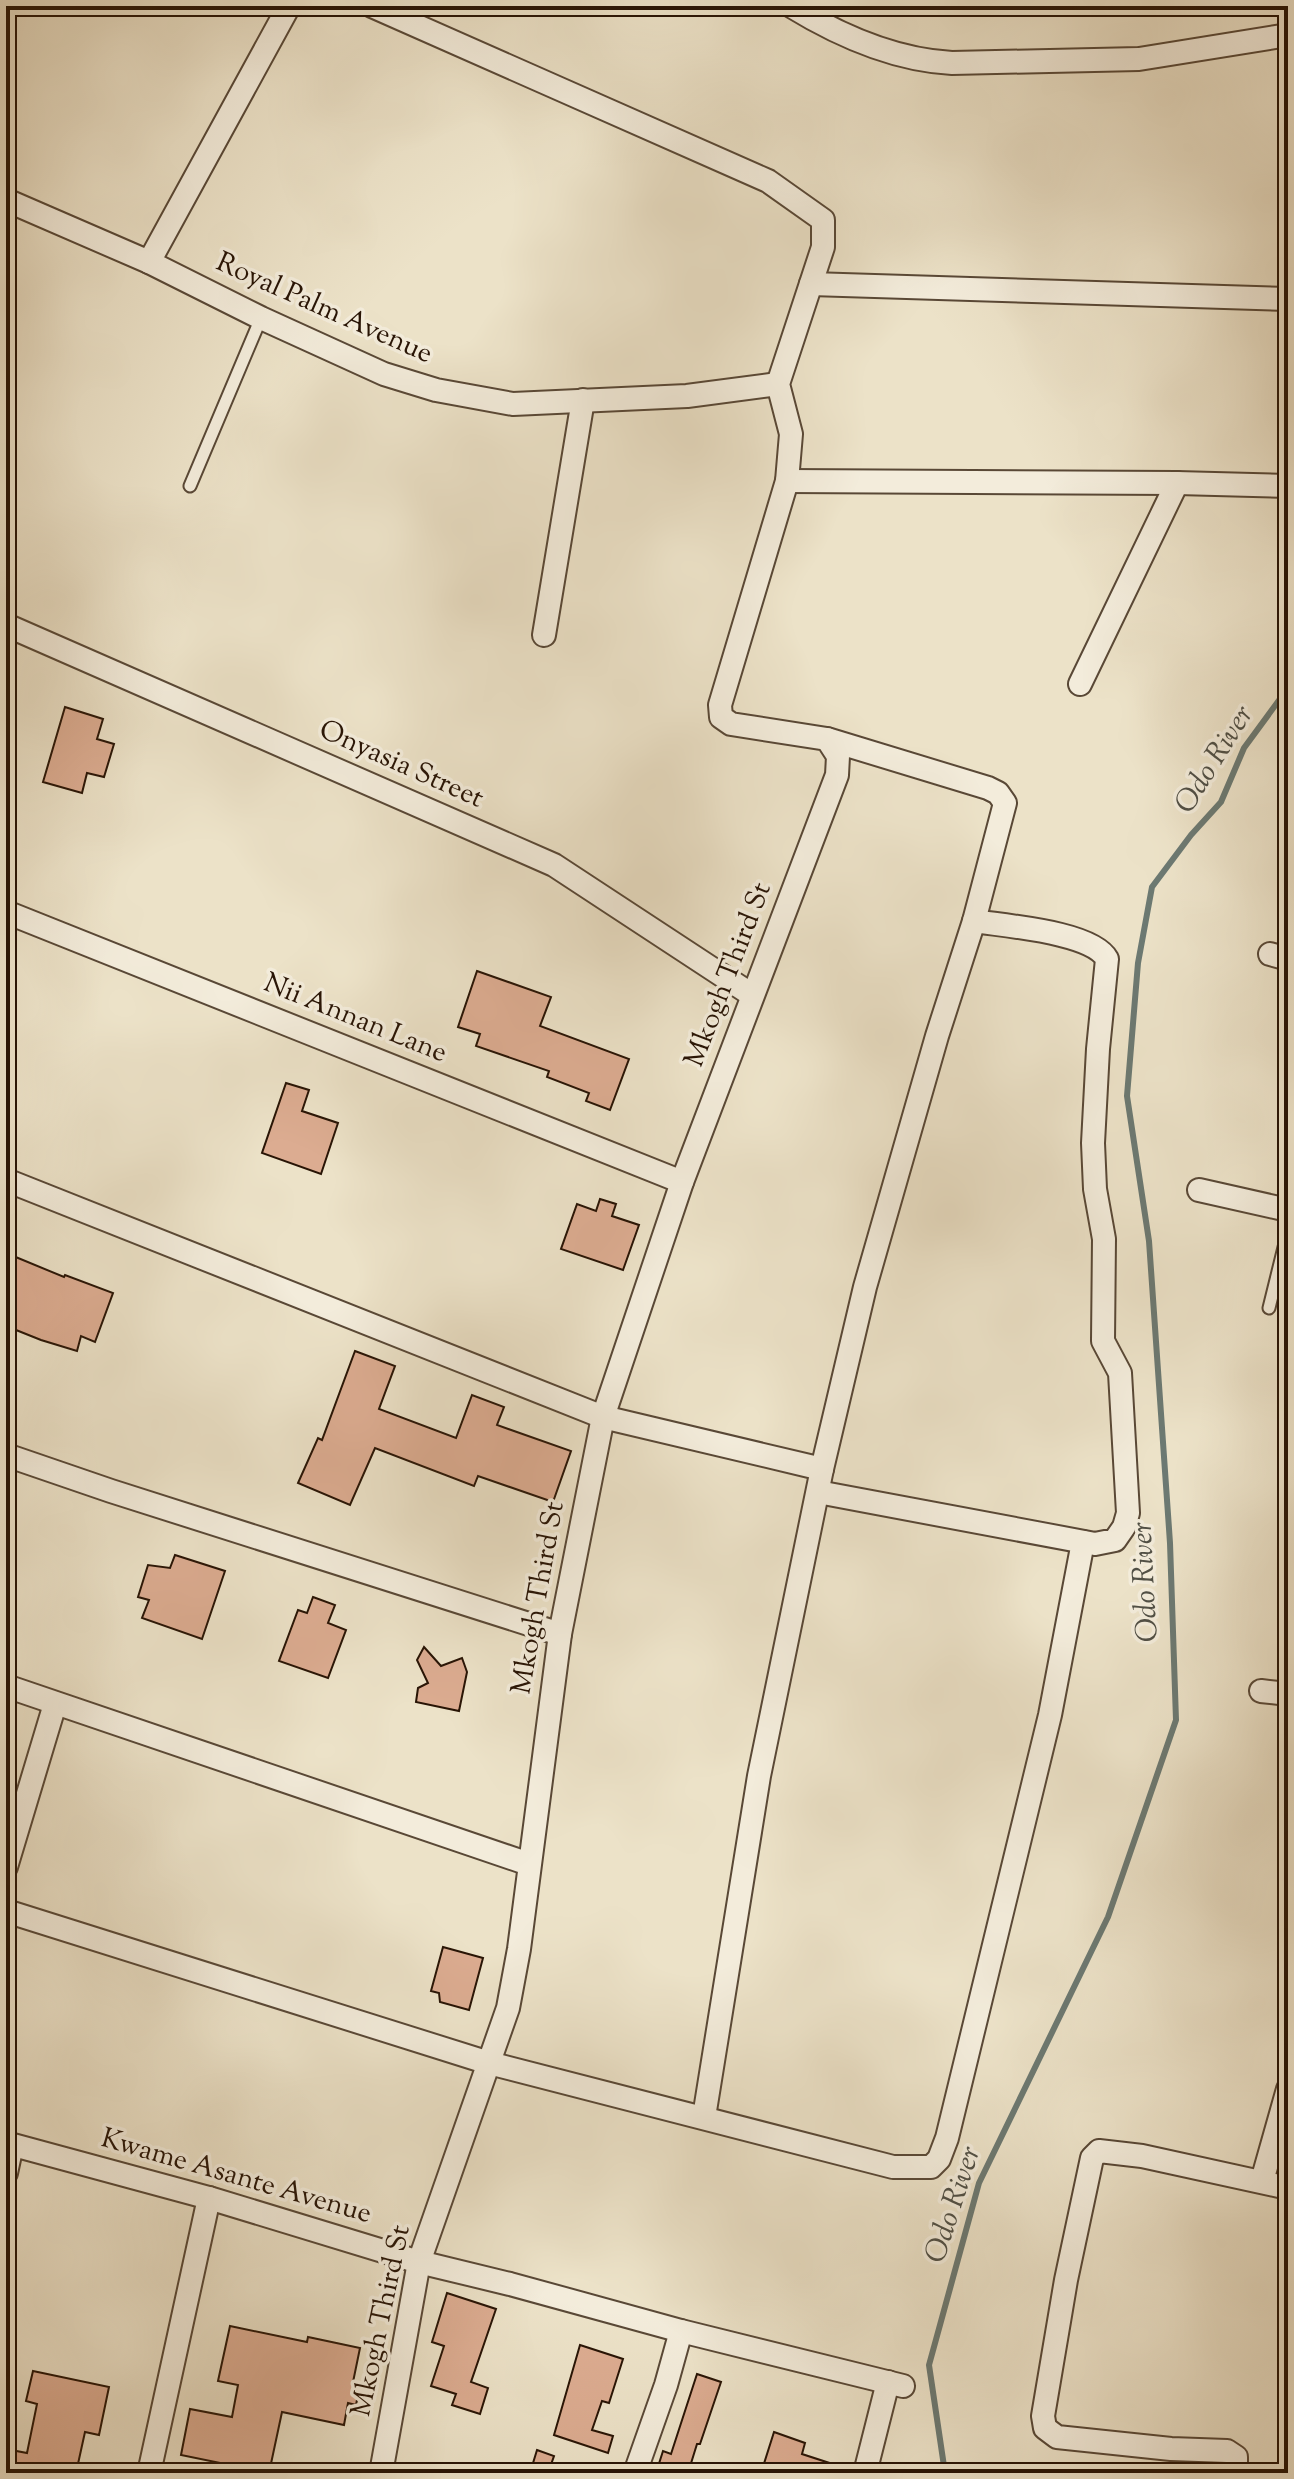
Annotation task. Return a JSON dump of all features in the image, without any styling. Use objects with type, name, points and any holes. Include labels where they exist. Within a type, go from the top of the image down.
[{"type":"street","points":[[149,262],[289,6]]},
{"type":"street","points":[[372,6],[768,181],[823,220],[823,247],[778,384],[791,434],[787,481],[720,705],[721,717],[731,724],[998,793],[1005,803],[974,921],[937,1036],[865,1287],[822,1469],[759,1776],[704,2117]]},
{"type":"street","points":[[791,6],[887,53],[924,62],[1139,59],[1288,35]]},
{"type":"street","name":"Royal Palm Avenue","points":[[6,200],[149,262],[384,374],[436,390],[513,404],[687,396],[778,384]]},
{"type":"street","points":[[811,284],[1288,299]]},
{"type":"street","points":[[544,635],[583,400]]},
{"type":"street","points":[[787,481],[1288,486]]},
{"type":"street","points":[[1080,684],[1177,483]]},
{"type":"street","name":"Onyasia Street","points":[[6,625],[554,865],[752,995]]},
{"type":"street","name":"Mkogh Third St","points":[[381,2473],[419,2262],[508,2008],[519,1949],[560,1634],[603,1417],[682,1182],[837,775],[832,748]]},
{"type":"street","name":"Nii Annan Lane","points":[[6,912],[682,1182]]},
{"type":"street","points":[[818,1492],[1095,1544],[1115,1540],[1124,1527],[1128,1513],[1120,1373],[1103,1341],[1104,1239],[1095,1189],[1093,1143],[1107,959],[1097,948],[1077,939],[974,921]]},
{"type":"street","points":[[6,1180],[603,1417],[822,1469]]},
{"type":"street","points":[[1199,1190],[1288,1210]]},
{"type":"street","points":[[6,1455],[560,1634]]},
{"type":"street","points":[[6,1911],[489,2063],[893,2167],[931,2167],[939,2159],[988,1976],[1050,1715],[1083,1542]]},
{"type":"street","points":[[6,1686],[529,1864]]},
{"type":"street","points":[[1261,1691],[1288,1694]]},
{"type":"street","points":[[6,1867],[55,1704]]},
{"type":"street","points":[[1262,2181],[1288,2089]]},
{"type":"street","points":[[6,2173],[9,2144]]},
{"type":"street","name":"Kwame Asante Avenue","points":[[9,2144],[209,2198],[419,2262],[896,2384],[865,2473]]},
{"type":"street","points":[[1236,2473],[1236,2457],[1227,2451],[1171,2449],[1057,2437],[1045,2428],[1043,2416],[1066,2280],[1092,2158],[1099,2151],[1127,2153],[1288,2188]]},
{"type":"street","points":[[149,2473],[209,2198]]},
{"type":"street","points":[[635,2473],[681,2331]]},
{"type":"lane","points":[[190,486],[261,318]]},
{"type":"lane","points":[[1269,1308],[1288,1231]]},
{"type":"building","points":[[65,707],[103,719],[97,739],[114,744],[104,777],[87,773],[82,793],[43,782]]},
{"type":"building","points":[[477,971],[551,997],[540,1026],[629,1059],[610,1110],[586,1101],[589,1093],[547,1077],[549,1071],[476,1046],[480,1034],[458,1027]]},
{"type":"building","points":[[286,1083],[309,1090],[302,1111],[338,1123],[321,1174],[262,1153]]},
{"type":"building","points":[[600,1199],[616,1204],[612,1216],[639,1225],[623,1270],[561,1249],[577,1204],[596,1211]]},
{"type":"building","points":[[6,1253],[113,1293],[95,1342],[81,1336],[77,1351],[6,1326]]},
{"type":"building","points":[[355,1351],[395,1366],[379,1409],[456,1438],[472,1395],[504,1407],[497,1425],[571,1451],[553,1502],[478,1476],[474,1486],[375,1448],[350,1505],[298,1483],[318,1438],[322,1440]]},
{"type":"building","points":[[175,1555],[225,1571],[202,1639],[142,1618],[149,1600],[138,1597],[148,1565],[170,1568]]},
{"type":"building","points":[[313,1597],[335,1605],[328,1623],[346,1630],[328,1678],[279,1661],[298,1610],[307,1613]]},
{"type":"building","points":[[424,1647],[441,1666],[462,1658],[467,1672],[459,1711],[416,1702],[418,1688],[428,1683],[417,1660]]},
{"type":"building","points":[[443,1947],[483,1958],[469,2010],[440,2002],[439,1993],[431,1991]]},
{"type":"building","points":[[447,2293],[496,2309],[471,2382],[488,2388],[480,2414],[452,2405],[456,2394],[431,2386],[444,2346],[432,2342]]},
{"type":"building","points":[[230,2326],[307,2342],[308,2337],[360,2348],[353,2382],[360,2384],[356,2405],[348,2403],[344,2425],[282,2412],[269,2473],[239,2473],[240,2467],[181,2455],[190,2409],[232,2417],[238,2385],[218,2381]]},
{"type":"building","points":[[580,2345],[623,2359],[609,2403],[602,2401],[592,2430],[613,2436],[608,2453],[554,2435]]},
{"type":"building","points":[[33,2371],[109,2387],[99,2435],[85,2432],[76,2473],[6,2473],[6,2449],[27,2453],[37,2404],[26,2401]]},
{"type":"building","points":[[697,2374],[721,2382],[688,2473],[656,2473],[663,2451],[671,2454]]},
{"type":"building","points":[[774,2432],[805,2443],[802,2454],[851,2470],[850,2473],[761,2473]]},
{"type":"building","points":[[537,2450],[554,2456],[548,2473],[530,2473]]},
{"type":"waterway","name":"Odo River","points":[[945,2473],[929,2365],[979,2183],[1108,1917],[1176,1720],[1170,1543],[1149,1241],[1127,1096],[1138,963],[1152,887],[1191,835],[1221,802],[1244,748],[1288,688]]}]
